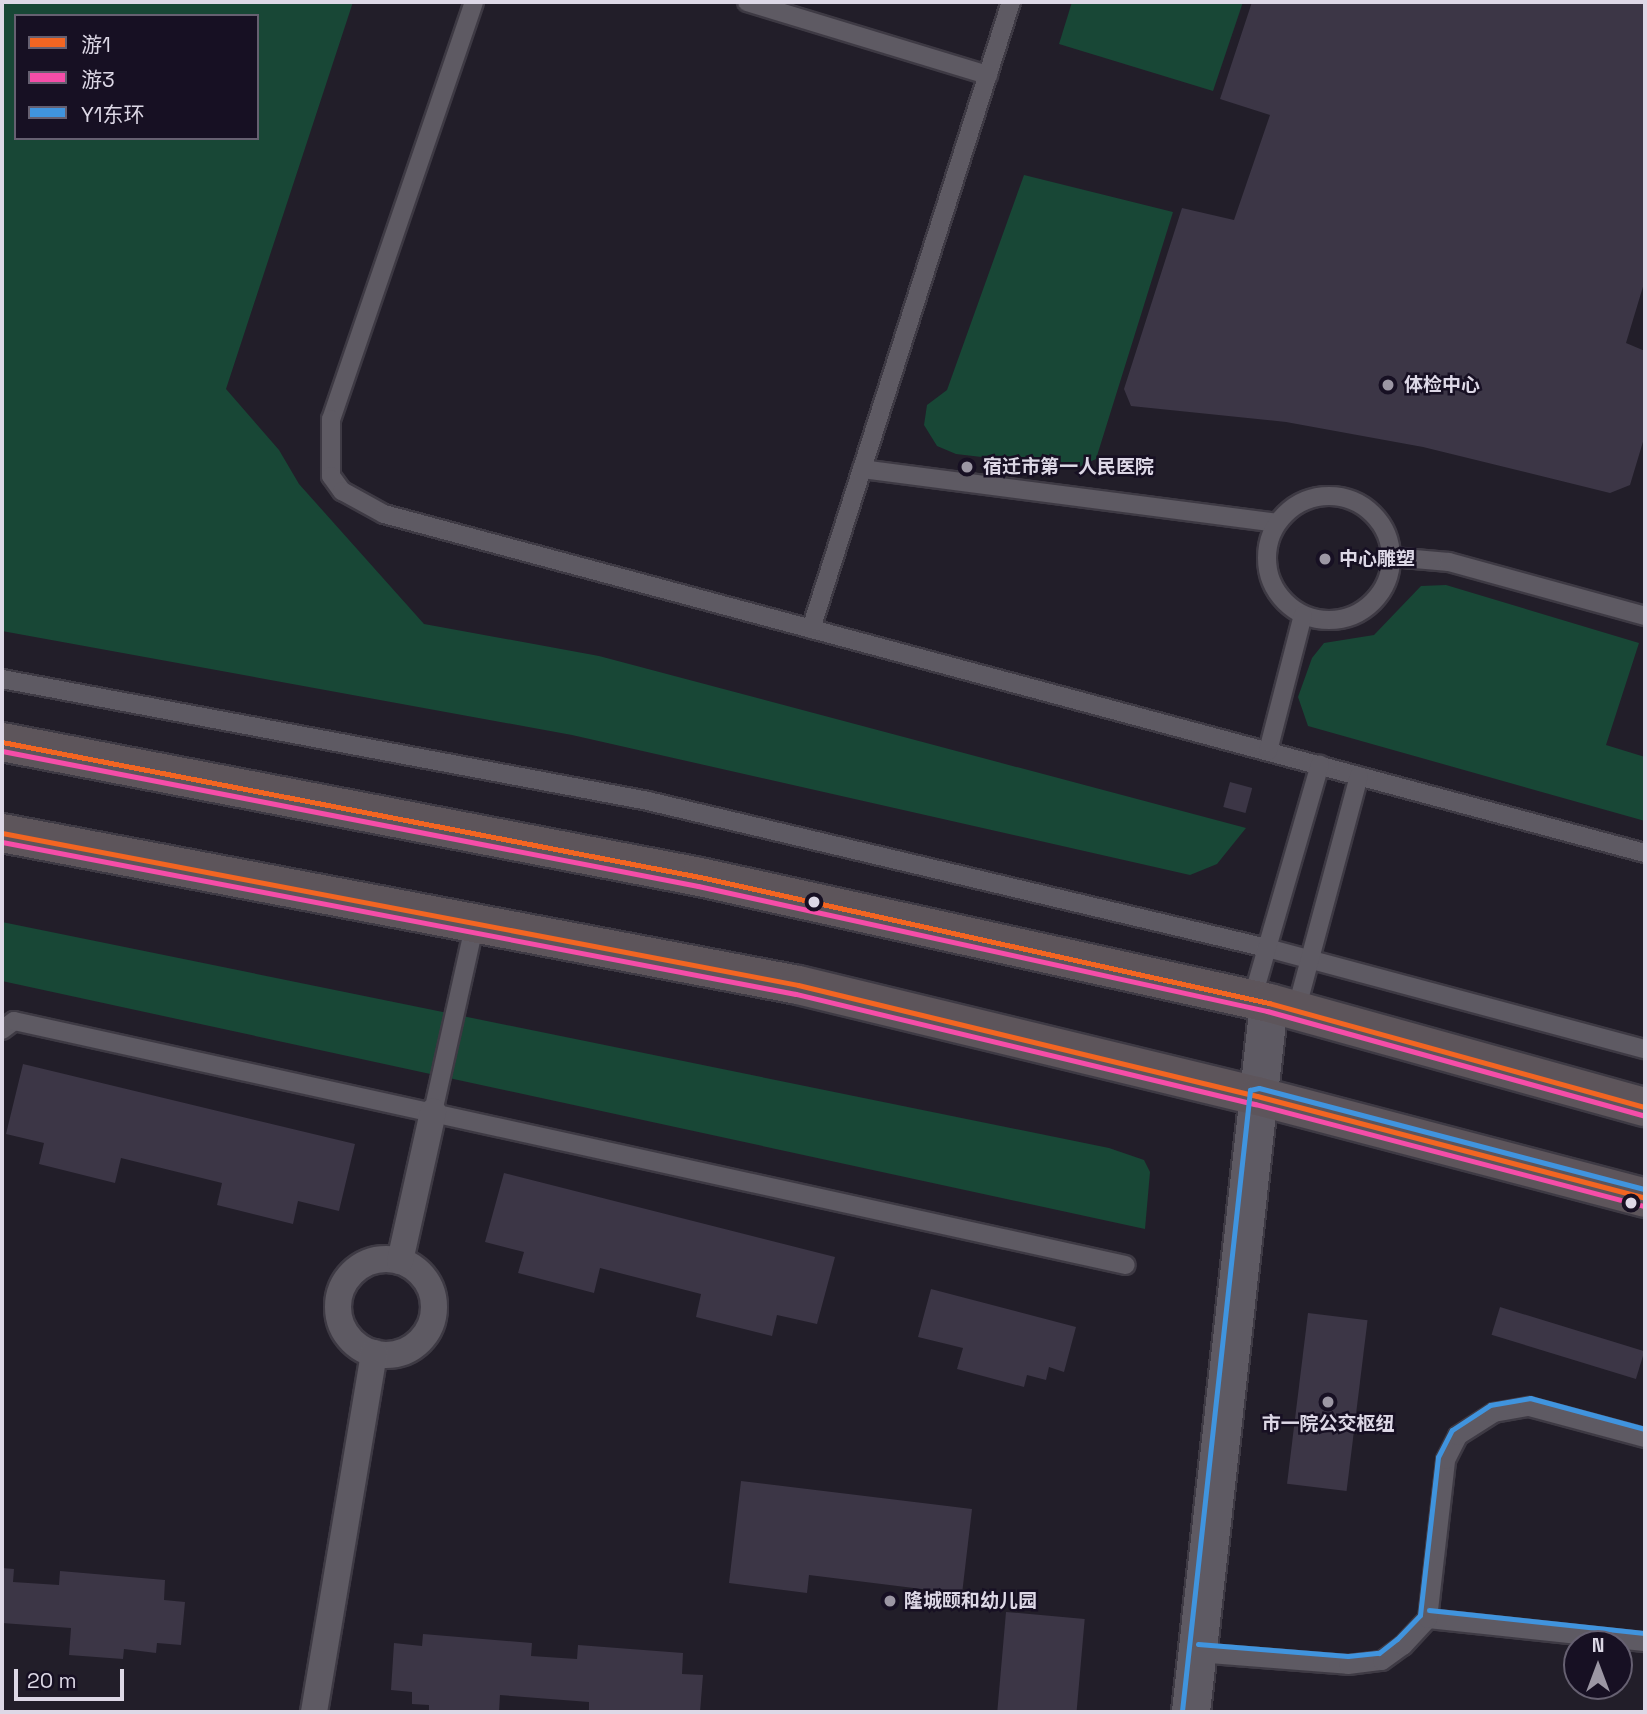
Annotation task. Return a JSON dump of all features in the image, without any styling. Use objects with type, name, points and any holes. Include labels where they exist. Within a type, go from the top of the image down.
[{"type":"main road","points":[[2,742],[652,866],[1272,1004],[1645,1107]]},
{"type":"main road","points":[[2,833],[798,985],[1257,1096],[1645,1198]]},
{"type":"street","points":[[1191,1712],[1257,1096],[1272,1004]]},
{"type":"street","points":[[400,1261],[433,1112]]},
{"type":"street","points":[[400,1261],[425,1279],[434,1309],[431,1324],[412,1348],[374,1353],[352,1342],[343,1329],[338,1298],[344,1283],[368,1262],[400,1261]]},
{"type":"street","points":[[314,1712],[374,1353]]},
{"type":"lane","points":[[474,2],[331,419],[331,476],[342,491],[383,514],[1645,853]]},
{"type":"lane","points":[[747,2],[988,75]]},
{"type":"lane","points":[[811,629],[1011,2]]},
{"type":"lane","points":[[862,469],[1277,523]]},
{"type":"lane","points":[[1347,498],[1379,520],[1392,557],[1380,594],[1366,608],[1325,620],[1303,615],[1273,585],[1267,564],[1277,523],[1308,499],[1347,498]]},
{"type":"lane","points":[[1392,557],[1449,562],[1645,616]]},
{"type":"lane","points":[[1268,751],[1303,615]]},
{"type":"lane","points":[[2,679],[648,801],[1267,947],[1645,1049]]},
{"type":"lane","points":[[1272,1004],[1267,947],[1320,765]]},
{"type":"lane","points":[[1272,1004],[1309,958],[1359,776]]},
{"type":"lane","points":[[433,1112],[475,923]]},
{"type":"lane","points":[[2,1030],[14,1021],[1126,1265]]},
{"type":"lane","points":[[1197,1653],[1348,1665],[1382,1661],[1428,1619],[1446,1460],[1458,1437],[1494,1413],[1529,1407],[1645,1438]]},
{"type":"lane","points":[[1428,1619],[1645,1642]]},
{"type":"green space","points":[[2,2],[353,2],[226,389],[279,450],[299,484],[424,624],[599,656],[1246,828],[1217,864],[1190,875],[572,735],[2,631]]},
{"type":"green space","points":[[1072,2],[1243,2],[1213,91],[1059,44]]},
{"type":"green space","points":[[1024,175],[1173,212],[1096,459],[1077,468],[956,454],[937,446],[924,425],[927,405],[947,390]]},
{"type":"green space","points":[[1446,585],[1639,643],[1606,745],[1645,757],[1645,821],[1308,726],[1298,697],[1312,658],[1324,643],[1374,635],[1421,586]]},
{"type":"green space","points":[[2,922],[1109,1148],[1144,1160],[1150,1172],[1145,1229],[2,981]]},
{"type":"building","points":[[1252,2],[1645,2],[1645,280],[1626,343],[1645,351],[1645,435],[1630,485],[1610,493],[1423,447],[1286,422],[1131,406],[1124,389],[1182,208],[1234,220],[1270,115],[1220,99]]},
{"type":"building","points":[[1230,782],[1252,788],[1245,813],[1223,807]]},
{"type":"building","points":[[23,1064],[355,1144],[339,1211],[298,1201],[293,1224],[217,1205],[222,1183],[121,1158],[115,1183],[39,1164],[44,1143],[6,1134]]},
{"type":"building","points":[[504,1173],[835,1257],[817,1324],[777,1315],[772,1336],[696,1317],[701,1294],[600,1268],[594,1293],[518,1273],[524,1252],[485,1242]]},
{"type":"building","points":[[931,1289],[1076,1327],[1064,1372],[1049,1367],[1046,1380],[1027,1375],[1024,1387],[957,1369],[963,1348],[918,1337]]},
{"type":"building","points":[[1500,1307],[1644,1351],[1636,1379],[1492,1335]]},
{"type":"building","name":"市一院公交枢纽","points":[[1308,1313],[1368,1320],[1347,1491],[1287,1484]]},
{"type":"building","points":[[741,1481],[972,1509],[962,1594],[809,1575],[807,1593],[729,1583]]},
{"type":"building","points":[[2,1568],[14,1569],[13,1582],[59,1585],[60,1571],[165,1580],[164,1600],[185,1602],[181,1645],[157,1643],[156,1653],[124,1649],[123,1659],[69,1655],[71,1628],[2,1623]]},
{"type":"building","points":[[1006,1612],[1085,1619],[1077,1712],[997,1712]]},
{"type":"building","points":[[423,1634],[532,1643],[531,1656],[577,1659],[578,1645],[683,1653],[682,1674],[703,1675],[700,1712],[589,1712],[589,1702],[500,1695],[499,1712],[429,1712],[429,1705],[412,1704],[412,1692],[391,1690],[394,1643],[422,1646]]},
{"type":"transit line","name":"游1","points":[[2,742],[700,877],[1269,1003],[1645,1107]]},
{"type":"transit line","name":"游3","points":[[2,751],[698,886],[1267,1011],[1643,1115]]},
{"type":"transit line","name":"游1","points":[[2,833],[798,985],[1257,1096],[1645,1198]]},
{"type":"transit line","name":"游3","points":[[2,842],[796,994],[1255,1104],[1643,1206]]},
{"type":"transit line","name":"Y1东环","points":[[1182,1711],[1250,1090],[1259,1088],[1645,1189]]},
{"type":"transit line","name":"Y1东环","points":[[1198,1644],[1348,1656],[1379,1653],[1397,1639],[1420,1615],[1438,1457],[1452,1430],[1490,1405],[1530,1398],[1645,1429]]},
{"type":"transit line","name":"Y1东环","points":[[1429,1610],[1645,1633]]},
{"type":"place","name":"体检中心","points":[[1388,385]]},
{"type":"place","name":"宿迁市第一人民医院","points":[[967,467]]},
{"type":"place","name":"中心雕塑","points":[[1325,559]]},
{"type":"place","name":"市一院公交枢纽","points":[[1328,1402]]},
{"type":"place","name":"隆城颐和幼儿园","points":[[890,1601]]}]
